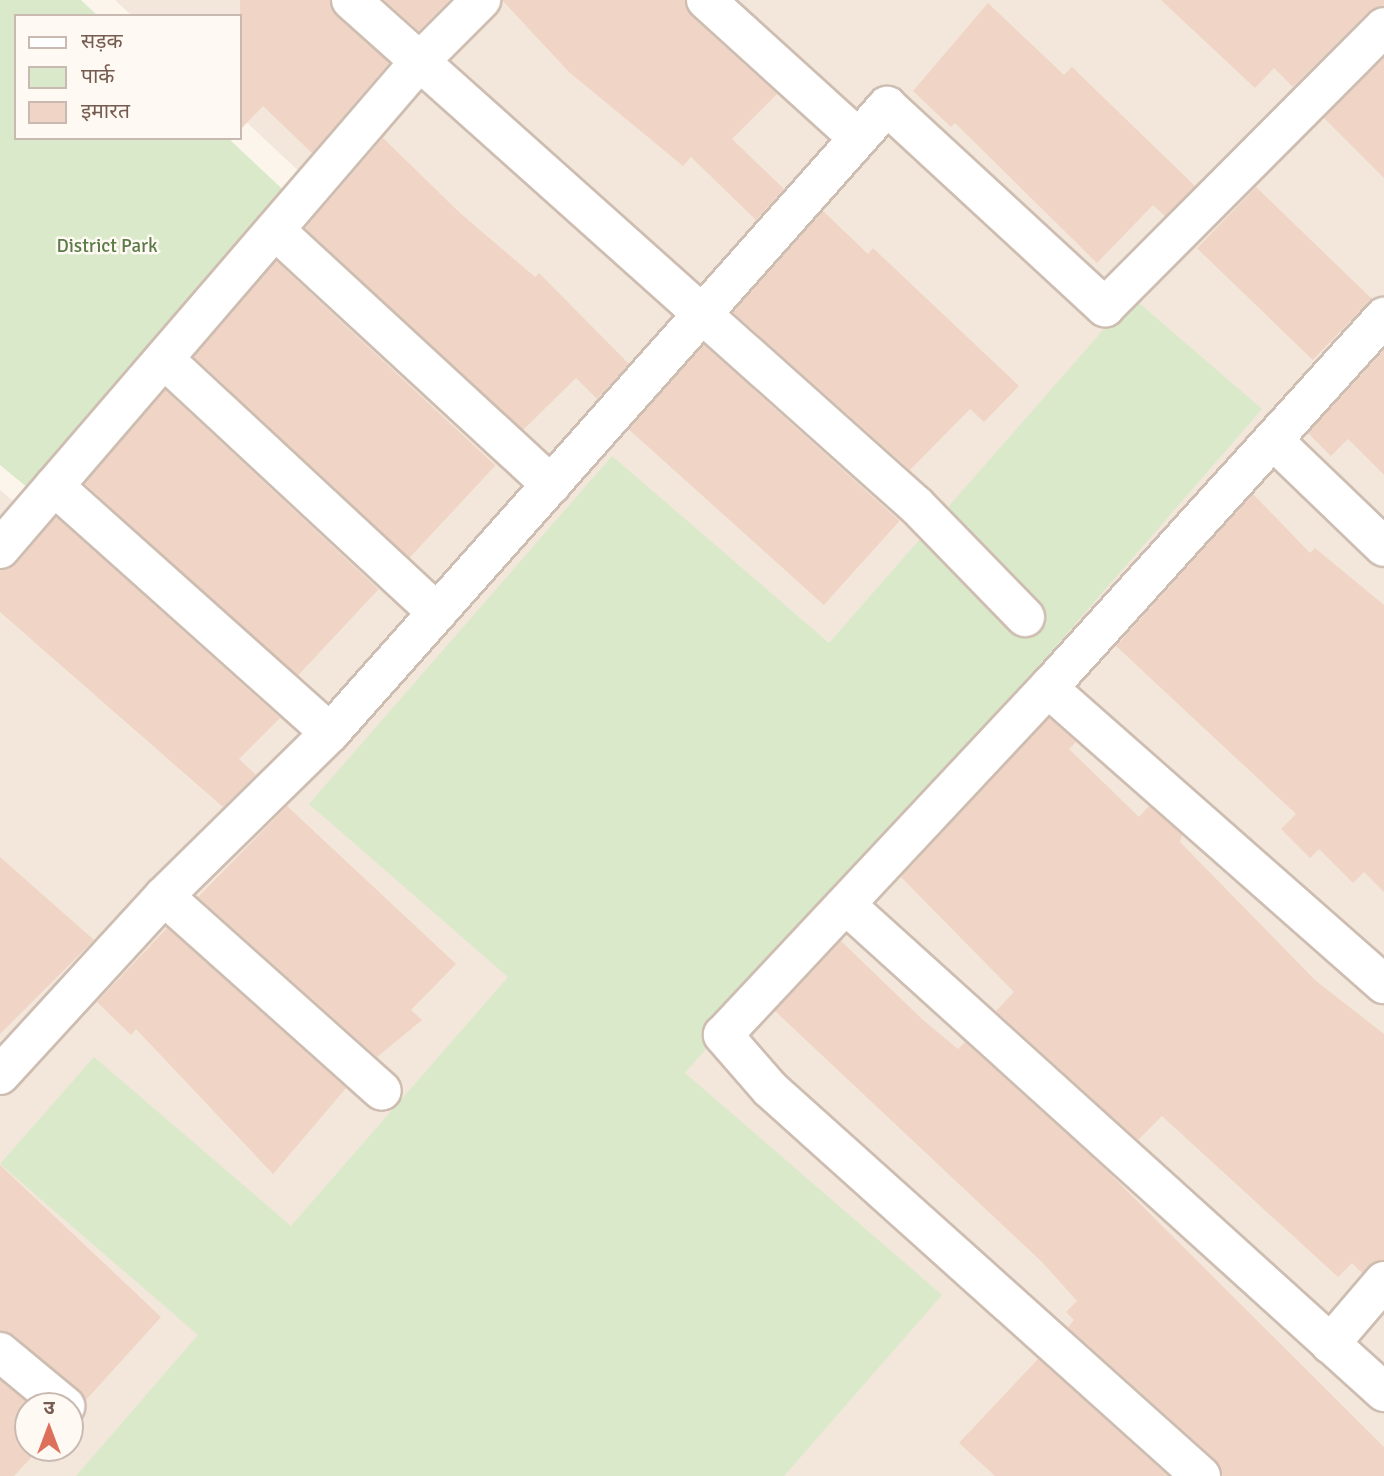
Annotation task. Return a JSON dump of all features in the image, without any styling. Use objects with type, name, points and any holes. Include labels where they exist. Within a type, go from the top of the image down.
[{"type":"street","points":[[351,0],[917,506],[1025,617]]},
{"type":"street","points":[[5,534],[54,486],[419,62],[481,0]]},
{"type":"street","points":[[706,0],[859,138]]},
{"type":"street","points":[[6,1055],[330,733],[887,106],[1105,307],[1384,27]]},
{"type":"street","points":[[275,230],[551,485]]},
{"type":"street","points":[[1201,1476],[770,1089],[723,1035],[1048,688],[1384,317]]},
{"type":"street","points":[[164,359],[437,613]]},
{"type":"street","points":[[1273,440],[1384,547]]},
{"type":"street","points":[[54,486],[330,733]]},
{"type":"street","points":[[1048,688],[1384,984]]},
{"type":"street","points":[[164,896],[382,1091]]},
{"type":"street","points":[[846,905],[1384,1392]]},
{"type":"street","points":[[1330,1344],[1384,1281]]},
{"type":"street","points":[[0,1352],[49,1392]]},
{"type":"shaded area","points":[[115,0],[1384,0],[1384,1476],[0,1476],[0,490],[33,517],[320,191],[242,118],[242,14],[130,14]]},
{"type":"green space","name":"District Park","points":[[0,0],[81,0],[96,14],[14,14],[14,140],[230,140],[293,199],[34,493],[0,465]]},
{"type":"green space","points":[[1132,297],[1262,409],[685,1073],[942,1295],[784,1476],[76,1476],[198,1335],[0,1164],[94,1057],[291,1226],[508,977],[309,804],[612,456],[829,643]]},
{"type":"building","points":[[240,0],[330,0],[336,16],[389,63],[312,153],[263,106],[242,128]]},
{"type":"building","points":[[384,0],[450,0],[419,31]]},
{"type":"building","points":[[502,0],[685,0],[691,16],[777,94],[732,139],[784,189],[756,220],[691,157],[683,166],[569,72]]},
{"type":"building","points":[[1161,0],[1384,0],[1384,6],[1368,12],[1293,87],[1274,68],[1255,88]]},
{"type":"building","points":[[988,3],[1064,75],[1072,67],[1195,186],[1165,216],[1153,205],[1097,263],[955,123],[951,127],[913,91]]},
{"type":"building","points":[[1384,58],[1384,178],[1324,118]]},
{"type":"building","points":[[383,138],[460,213],[535,277],[539,273],[629,364],[597,399],[576,378],[523,430],[305,228]]},
{"type":"building","points":[[1256,187],[1372,299],[1313,360],[1197,248]]},
{"type":"building","points":[[823,211],[868,254],[873,248],[1019,386],[984,422],[970,409],[910,470],[733,312]]},
{"type":"building","points":[[276,261],[495,466],[409,558],[190,353]]},
{"type":"building","points":[[704,345],[899,521],[824,605],[628,429]]},
{"type":"building","points":[[1384,350],[1384,475],[1348,439],[1331,456],[1308,433]]},
{"type":"building","points":[[165,390],[379,589],[295,679],[81,480]]},
{"type":"building","points":[[1253,494],[1310,553],[1315,548],[1384,605],[1384,892],[1364,872],[1353,883],[1319,849],[1310,858],[1281,829],[1296,814],[1116,646]]},
{"type":"building","points":[[56,517],[280,718],[239,759],[256,775],[223,807],[0,612],[0,570],[17,563]]},
{"type":"building","points":[[1049,718],[1076,742],[1069,749],[1139,817],[1149,806],[1182,835],[1180,842],[1316,981],[1384,1034],[1384,1260],[1362,1273],[1352,1263],[1338,1277],[1162,1116],[1138,1140],[996,1011],[1014,992],[901,877]]},
{"type":"building","points":[[287,806],[456,964],[411,1010],[422,1020],[377,1057],[198,897]]},
{"type":"building","points":[[0,857],[94,940],[0,1034]]},
{"type":"building","points":[[167,928],[346,1088],[273,1174],[136,1029],[131,1035],[97,1002]]},
{"type":"building","points":[[841,941],[923,1020],[958,1049],[965,1042],[1107,1171],[1384,1447],[1384,1476],[1222,1476],[1216,1460],[1068,1327],[1074,1320],[1066,1312],[1077,1301],[1043,1263],[775,1011]]},
{"type":"building","points":[[0,1165],[161,1317],[86,1400],[84,1392],[77,1392],[14,1335],[0,1331]]},
{"type":"building","points":[[1038,1359],[1168,1476],[995,1476],[959,1443]]},
{"type":"building","points":[[0,1380],[14,1392],[14,1462],[27,1462],[14,1476],[0,1476]]}]
